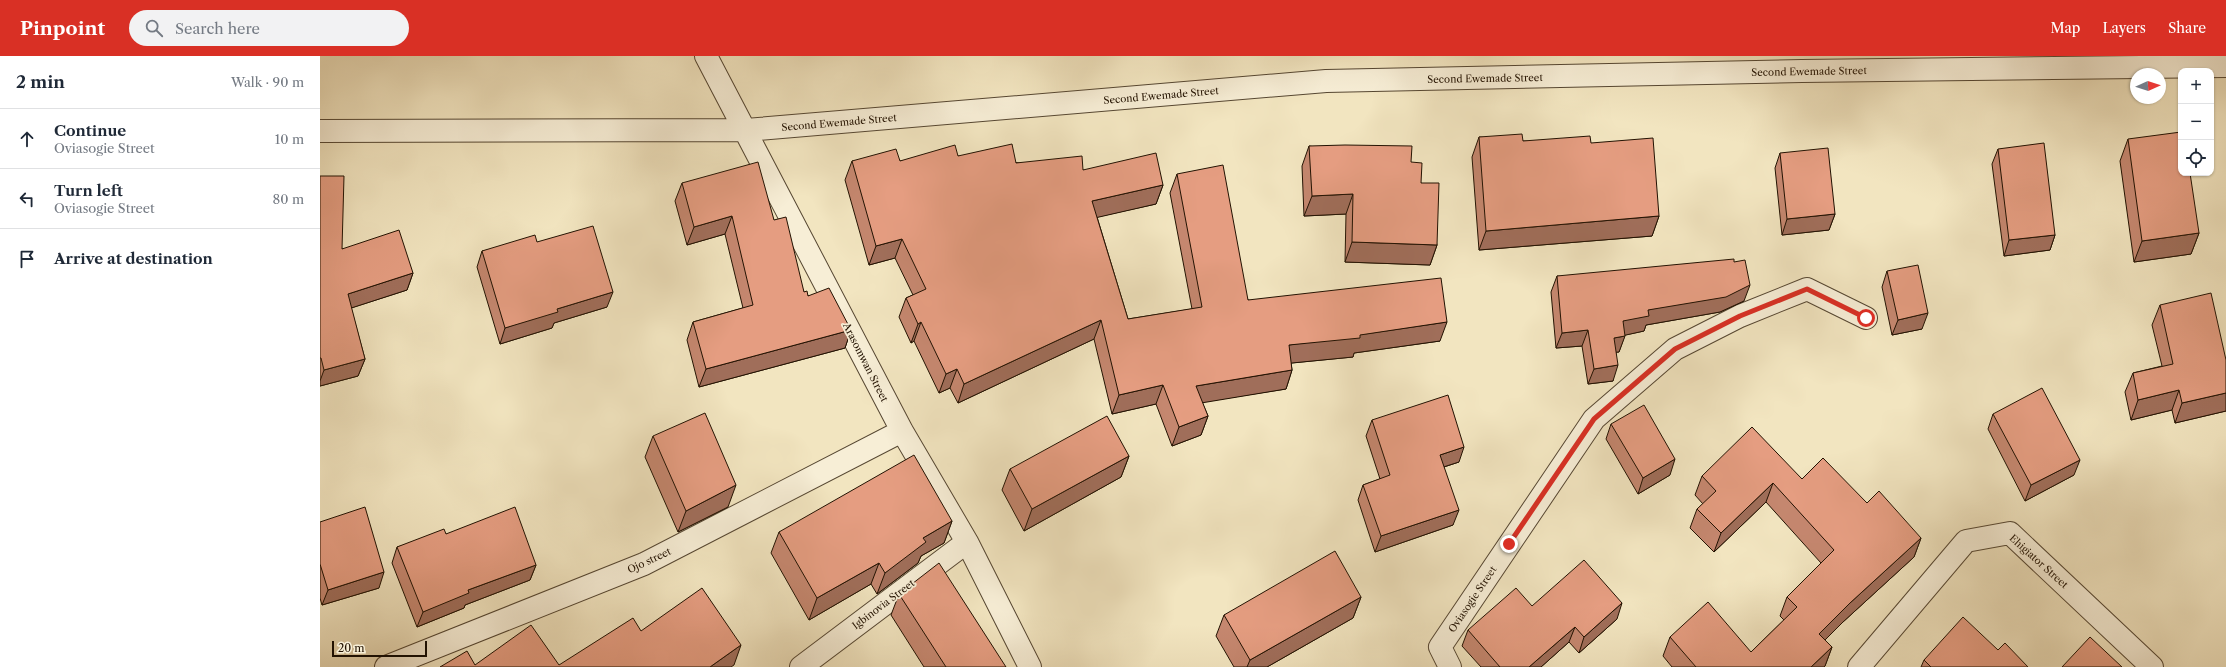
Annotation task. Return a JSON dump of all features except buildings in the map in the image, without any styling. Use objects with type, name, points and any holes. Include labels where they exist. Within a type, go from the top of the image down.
[{"type":"street","name":"Arasomwan Street","points":[[706,56],[902,431],[967,542],[1030,667]]},
{"type":"street","name":"Second Ewemade Street","points":[[320,131],[746,130],[1326,81],[1802,71],[2226,66]]},
{"type":"street","name":"Oviasogie Street","points":[[1450,667],[1440,647],[1594,419],[1675,349],[1740,316],[1807,289],[1866,318]]},
{"type":"street","name":"Ojo street","points":[[386,667],[644,564],[902,431]]},
{"type":"street","name":"Ehigiator Street","points":[[1860,667],[1966,541],[2010,533],[2152,667]]},
{"type":"street","name":"Igbinovia Street","points":[[801,667],[967,542]]},
{"type":"route","points":[[1509,544],[1594,419],[1675,349],[1740,316],[1807,289],[1866,318]]}]
